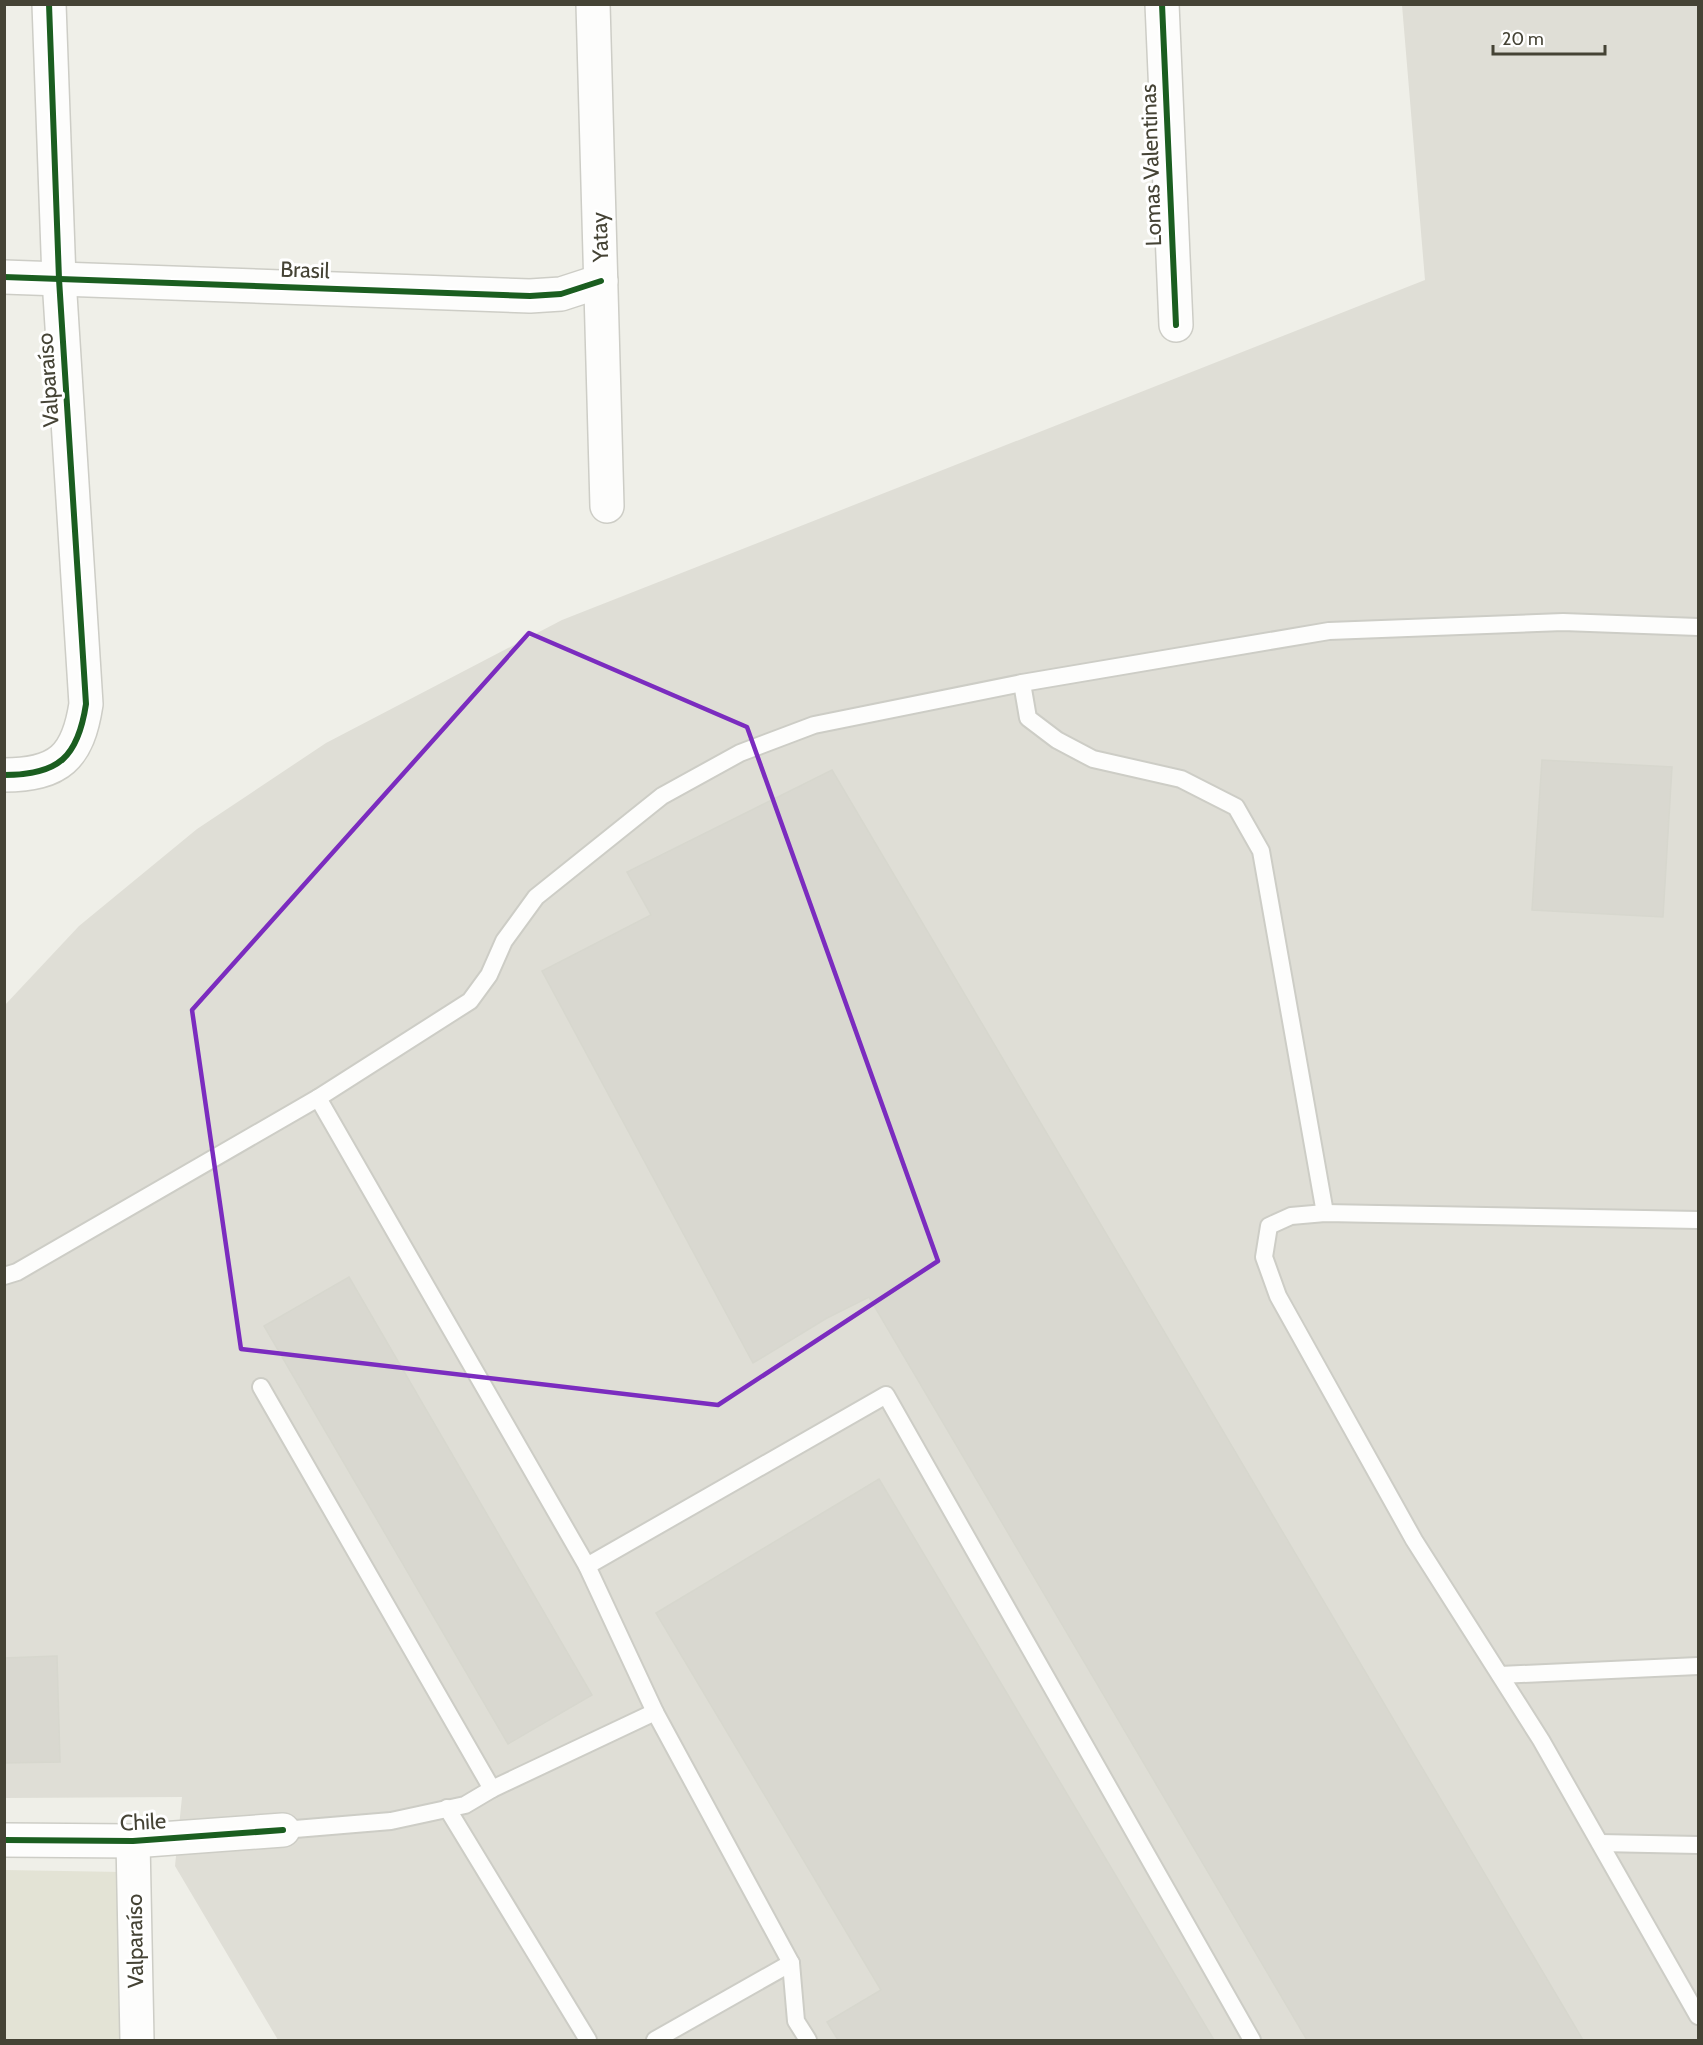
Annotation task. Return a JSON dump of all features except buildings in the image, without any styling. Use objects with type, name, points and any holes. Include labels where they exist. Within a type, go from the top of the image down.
[{"type":"street","name":"Valparaíso","points":[[4,775],[28,775],[54,766],[73,751],[83,728],[86,704],[59,279],[49,4]]},
{"type":"street","name":"Yatay","points":[[593,4],[607,506]]},
{"type":"street","name":"Lomas Valentinas","points":[[1162,4],[1176,324]]},
{"type":"street","name":"Brasil","points":[[4,277],[530,297],[561,294],[601,281]]},
{"type":"street","name":"Chile","points":[[4,1840],[133,1841],[283,1830]]},
{"type":"street","name":"Valparaíso","points":[[133,1841],[137,2040]]},
{"type":"lane","points":[[4,1276],[17,1272],[318,1098],[470,1001],[489,975],[504,941],[536,897],[662,796],[740,753],[814,724],[1022,683],[1329,631],[1563,622],[1698,627]]},
{"type":"lane","points":[[1022,683],[1028,718],[1057,740],[1093,759],[1181,779],[1236,807],[1261,851],[1326,1213]]},
{"type":"lane","points":[[318,1098],[587,1566],[655,1712],[791,1964],[796,2020],[808,2040]]},
{"type":"lane","points":[[1698,1220],[1326,1213],[1291,1216],[1269,1226],[1264,1257],[1278,1296],[1414,1540],[1541,1740],[1698,2016]]},
{"type":"lane","points":[[261,1387],[492,1789]]},
{"type":"lane","points":[[587,1566],[885,1395],[1252,2040]]},
{"type":"lane","points":[[1500,1676],[1698,1666]]},
{"type":"lane","points":[[283,1830],[391,1821],[465,1805],[492,1789],[655,1712]]},
{"type":"lane","points":[[447,1808],[588,2040]]},
{"type":"lane","points":[[1600,1843],[1698,1845]]},
{"type":"lane","points":[[655,2040],[791,1964]]},
{"type":"highlighted area","points":[[529,633],[747,727],[938,1261],[718,1405],[241,1349],[192,1010]]},
{"type":"shaded area","points":[[1402,5],[1698,5],[1698,2040],[278,2040],[175,1866],[182,1797],[5,1798],[4,1006],[79,926],[197,829],[326,743],[562,620],[1425,280]]},
{"type":"shaded area","points":[[5,1870],[122,1872],[122,2040],[5,2040]]},
{"type":"cycle path","points":[[4,775],[39,771],[52,767],[63,759],[78,737],[86,704],[59,279],[49,4]]},
{"type":"cycle path","points":[[1162,4],[1176,325]]},
{"type":"cycle path","points":[[4,277],[530,296],[561,294],[601,281]]},
{"type":"cycle path","points":[[4,1840],[133,1841],[283,1830]]}]
